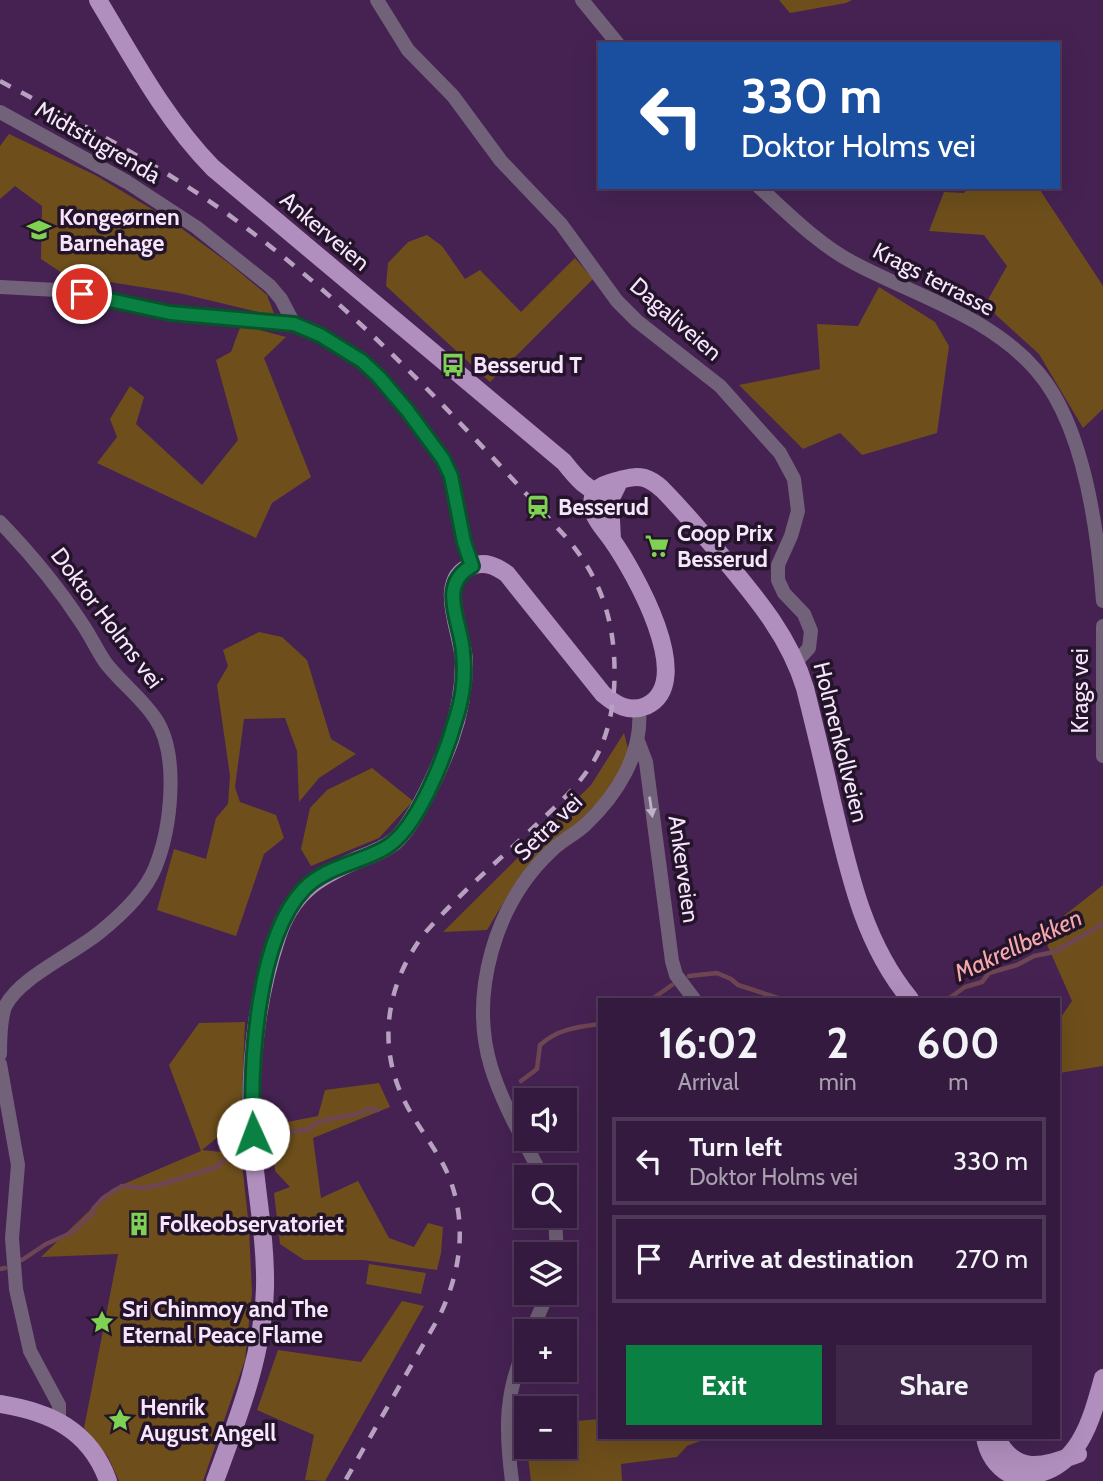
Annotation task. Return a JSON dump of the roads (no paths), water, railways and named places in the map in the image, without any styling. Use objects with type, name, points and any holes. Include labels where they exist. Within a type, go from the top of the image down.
[{"type":"main road","name":"Ankerveien","points":[[98,0],[178,129],[207,162],[564,462],[582,468],[608,488]]},
{"type":"main road","name":"Holmenkollveien","points":[[608,488],[634,476],[645,477],[656,483],[765,609],[781,633],[796,662],[807,698],[846,860],[864,918],[886,965],[909,998]]},
{"type":"main road","points":[[215,1481],[249,1386],[262,1323],[264,1261],[251,1097],[254,1037],[263,986],[277,935],[294,901],[306,887],[338,868],[387,847],[399,837],[413,818],[450,741],[459,710],[464,661],[452,593],[457,579],[472,566],[494,565],[506,574],[603,694],[618,706],[639,709],[651,703],[662,692],[667,678],[667,664],[660,635],[643,596],[612,540],[608,488]]},
{"type":"main road","points":[[1017,1476],[1033,1466],[1046,1465],[1078,1454],[1086,1440],[1103,1378]]},
{"type":"main road","points":[[0,1404],[35,1411],[72,1430],[91,1449],[108,1481]]},
{"type":"main road","points":[[986,1439],[993,1458],[1017,1476]]},
{"type":"main road","points":[[997,1439],[1017,1476]]},
{"type":"street","name":"Dagaliveien","points":[[377,0],[408,50],[453,96],[501,161],[561,224],[617,301],[637,321],[720,386],[780,453],[793,479],[798,511],[791,536],[778,565],[778,580],[784,593],[804,614],[811,631],[809,649],[796,662]]},
{"type":"street","points":[[582,0],[616,42]]},
{"type":"street","name":"Midtstugrenda","points":[[0,113],[127,182],[196,227],[270,286],[281,299],[294,324]]},
{"type":"street","name":"Krags terrasse","points":[[761,189],[842,256],[960,313],[1015,351],[1044,380],[1069,428],[1089,493],[1103,601]]},
{"type":"street","points":[[0,287],[57,290],[170,313],[294,324],[320,335],[362,361],[379,377],[425,432],[443,459],[451,476],[464,542],[472,566]]},
{"type":"street","name":"Doktor Holms vei","points":[[0,522],[40,565],[105,661],[155,718],[167,751],[170,772],[162,845],[155,869],[146,884],[100,932],[13,993],[5,1008],[0,1033],[0,1054]]},
{"type":"street","name":"Krags vei","points":[[1103,626],[1103,757]]},
{"type":"street","name":"Setra vei","points":[[536,1165],[491,1067],[486,1044],[484,1006],[489,962],[506,912],[525,882],[550,851],[584,825],[613,794],[629,769],[638,741],[639,709]]},
{"type":"street","name":"Ankerveien","points":[[638,741],[646,762],[672,961],[676,975],[693,998]]},
{"type":"street","points":[[0,1064],[18,1165],[12,1238],[16,1289],[30,1351],[59,1405],[59,1421]]},
{"type":"street","points":[[512,1481],[508,1445],[509,1401],[514,1378]]},
{"type":"waterway","name":"Makrellbekken","points":[[949,998],[965,987],[982,982],[989,973],[1017,965],[1034,956],[1054,952],[1103,924]]},
{"type":"waterway","name":"Makrellbekken","points":[[689,976],[717,973],[738,985],[778,998]]},
{"type":"waterway","name":"Makrellbekken","points":[[653,998],[672,985]]},
{"type":"waterway","name":"Makrellbekken","points":[[521,1081],[537,1069],[540,1045],[554,1035],[598,1024]]},
{"type":"waterway","name":"Makrellbekken","points":[[270,1144],[287,1133],[310,1129],[317,1122],[361,1113],[367,1109],[378,1110]]},
{"type":"waterway","name":"Makrellbekken","points":[[22,1260],[46,1244],[71,1233],[93,1213],[93,1209],[103,1198],[122,1186],[144,1188],[159,1185],[217,1167],[235,1155]]},
{"type":"waterway","name":"Makrellbekken","points":[[0,1269],[5,1268]]},
{"type":"railway","points":[[0,81],[126,149],[186,186],[245,227],[331,297],[412,374],[564,535],[593,576],[609,621],[615,667],[613,703],[608,727],[594,760],[580,781],[562,800],[464,892],[424,934],[411,953],[394,995],[388,1038],[391,1060],[406,1104],[442,1162],[451,1182],[459,1216],[459,1251],[452,1284],[439,1317],[345,1481]]},
{"type":"place","name":"Kongeørnen Barnehage","points":[[39,230]]},
{"type":"place","name":"Besserud T","points":[[453,365]]},
{"type":"place","name":"Besserud","points":[[538,507]]},
{"type":"place","name":"Coop Prix Besserud","points":[[657,546]]},
{"type":"place","name":"Folkeobservatoriet","points":[[139,1224]]},
{"type":"place","name":"Sri Chinmoy and The Eternal Peace Flame","points":[[102,1322]]},
{"type":"place","name":"Henrik August Angell","points":[[120,1420]]}]
